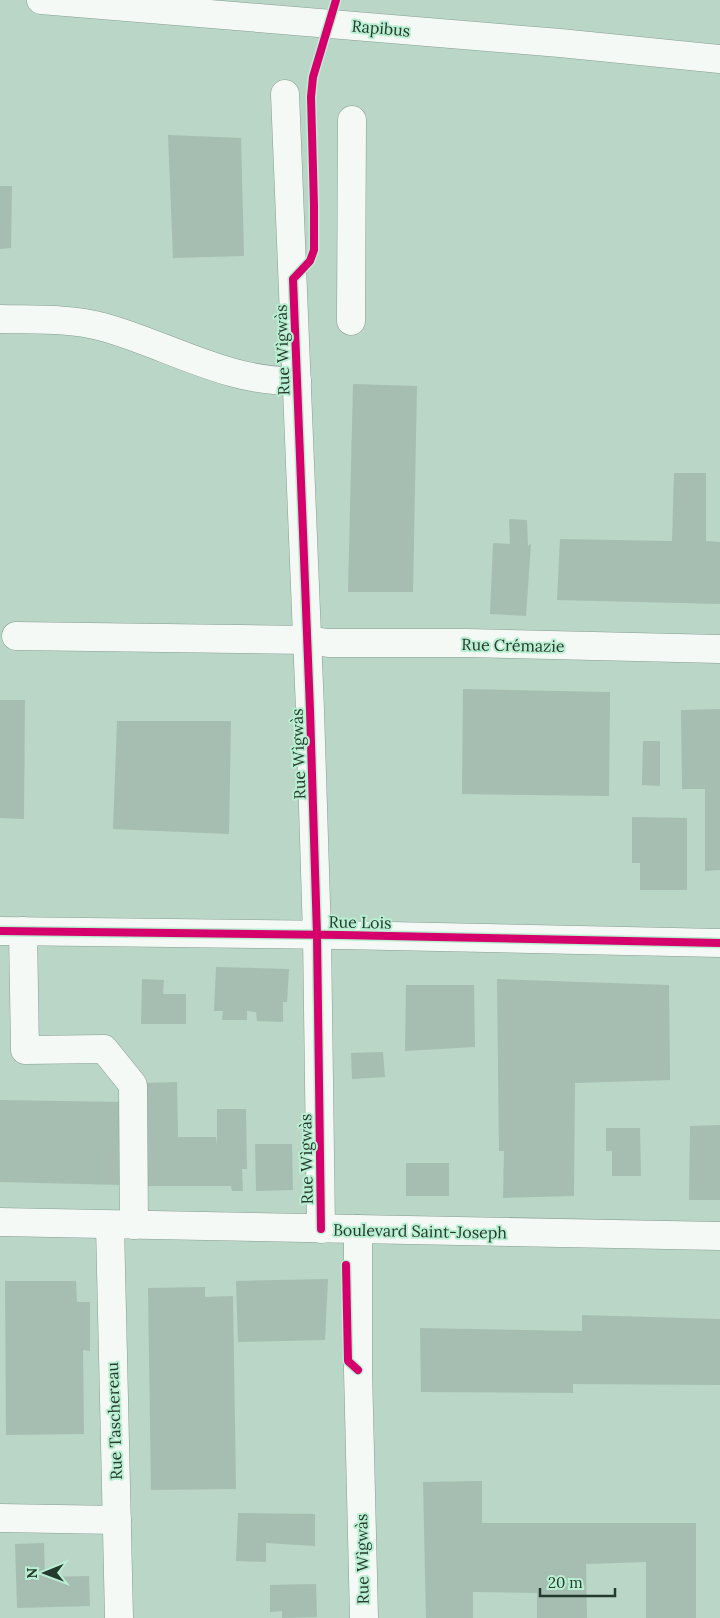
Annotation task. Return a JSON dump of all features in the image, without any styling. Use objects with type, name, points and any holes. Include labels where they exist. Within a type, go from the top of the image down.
[{"type":"street","name":"Rapibus","points":[[41,0],[550,42],[720,59]]},
{"type":"street","name":"Rue Wìgwàs","points":[[284,94],[298,381],[317,935],[321,1229]]},
{"type":"street","points":[[351,321],[352,120]]},
{"type":"street","points":[[0,319],[63,320],[102,327],[206,365],[253,377],[283,382],[298,381]]},
{"type":"street","name":"Rue Crémazie","points":[[16,636],[720,649]]},
{"type":"street","name":"Rue Lois","points":[[11,931],[720,943]]},
{"type":"street","name":"Rue Taschereau","points":[[11,931],[25,1050],[104,1049],[133,1085],[122,1225],[117,1520],[119,1618]]},
{"type":"street","name":"Boulevard Saint-Joseph","points":[[0,1222],[720,1236]]},
{"type":"street","name":"Rue Wìgwàs","points":[[358,1229],[358,1370],[364,1618]]},
{"type":"street","points":[[0,1518],[117,1520]]},
{"type":"building","points":[[168,135],[241,138],[244,256],[173,258]]},
{"type":"building","points":[[0,186],[12,186],[11,248],[0,249]]},
{"type":"building","points":[[353,384],[417,386],[413,592],[348,592]]},
{"type":"building","points":[[674,473],[706,473],[706,541],[720,542],[720,604],[557,600],[560,539],[672,541]]},
{"type":"building","points":[[509,519],[527,520],[528,546],[531,544],[526,616],[490,614],[493,543],[510,544]]},
{"type":"building","points":[[463,689],[610,692],[609,796],[462,794]]},
{"type":"building","points":[[0,700],[25,700],[24,819],[0,818]]},
{"type":"building","points":[[720,709],[720,870],[705,871],[705,789],[682,789],[681,710]]},
{"type":"building","points":[[117,721],[231,721],[229,834],[113,829]]},
{"type":"building","points":[[643,741],[660,741],[660,786],[642,785]]},
{"type":"building","points":[[632,817],[687,818],[687,890],[640,890],[640,863],[632,863]]},
{"type":"building","points":[[216,967],[289,969],[287,1002],[283,1002],[283,1022],[257,1021],[256,1012],[247,1011],[247,1020],[222,1020],[223,1011],[214,1011]]},
{"type":"building","points":[[142,979],[164,980],[163,994],[186,994],[186,1024],[141,1024]]},
{"type":"building","points":[[497,979],[669,985],[670,1080],[575,1083],[574,1196],[503,1198],[504,1151],[499,1151]]},
{"type":"building","points":[[406,985],[474,985],[475,1047],[405,1051]]},
{"type":"building","points":[[383,1052],[385,1077],[352,1079],[351,1053]]},
{"type":"building","points":[[177,1082],[178,1137],[216,1137],[217,1145],[217,1109],[246,1109],[247,1169],[242,1169],[243,1191],[232,1191],[231,1186],[143,1186],[143,1083]]},
{"type":"building","points":[[0,1100],[124,1102],[122,1185],[0,1182]]},
{"type":"building","points":[[720,1125],[720,1200],[689,1200],[690,1126]]},
{"type":"building","points":[[606,1128],[640,1128],[641,1176],[612,1176],[612,1151],[606,1151]]},
{"type":"building","points":[[255,1144],[292,1144],[293,1190],[256,1191]]},
{"type":"building","points":[[406,1163],[449,1163],[449,1196],[406,1196]]},
{"type":"building","points":[[328,1279],[325,1340],[238,1342],[236,1281]]},
{"type":"building","points":[[5,1281],[76,1281],[77,1302],[90,1302],[90,1351],[83,1350],[84,1434],[6,1435]]},
{"type":"building","points":[[205,1287],[205,1297],[233,1296],[236,1489],[151,1490],[148,1288]]},
{"type":"building","points":[[582,1315],[720,1319],[720,1385],[573,1384],[573,1393],[421,1392],[420,1328],[582,1331]]},
{"type":"building","points":[[482,1481],[482,1523],[696,1523],[696,1618],[646,1618],[646,1562],[586,1564],[587,1618],[537,1618],[537,1593],[473,1592],[473,1618],[426,1618],[423,1482]]},
{"type":"building","points":[[238,1513],[315,1514],[315,1546],[266,1543],[266,1562],[236,1561]]},
{"type":"building","points":[[44,1543],[45,1577],[89,1576],[90,1606],[17,1608],[15,1544]]},
{"type":"building","points":[[316,1584],[317,1617],[282,1618],[282,1611],[270,1612],[270,1585]]},
{"type":"cycle path","points":[[321,1229],[317,935],[293,279],[310,261],[314,250],[311,97],[313,77],[336,0]]},
{"type":"cycle path","points":[[0,931],[341,935],[720,943]]},
{"type":"cycle path","points":[[346,1265],[348,1361],[358,1370]]}]
